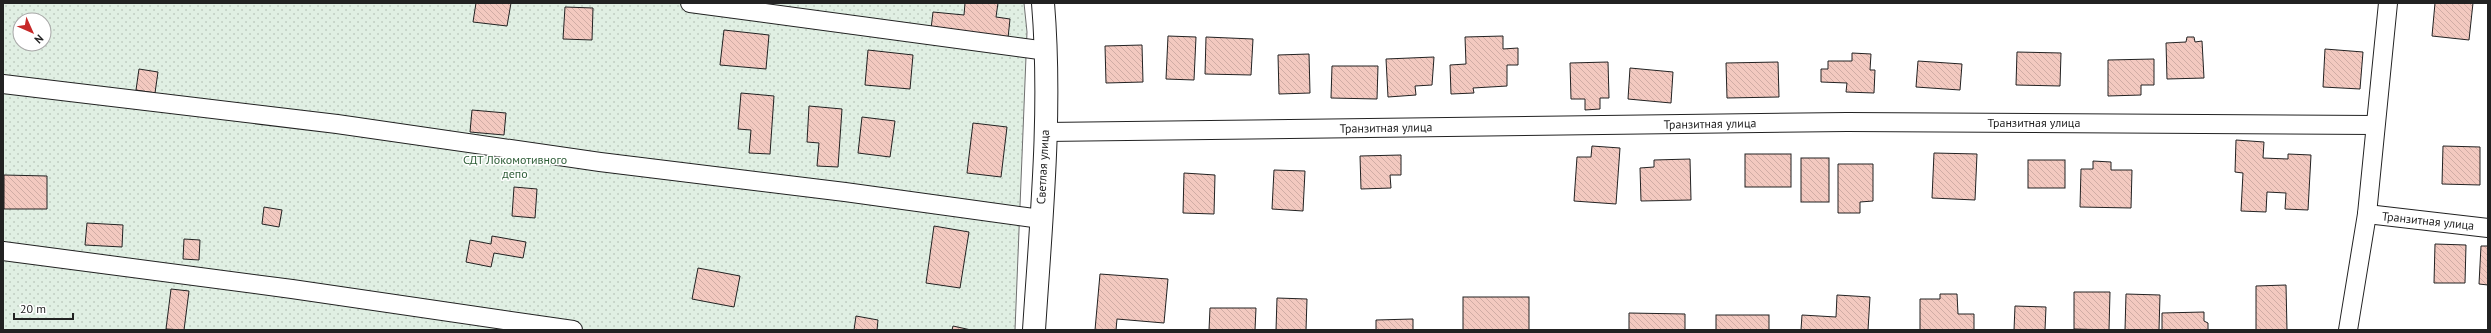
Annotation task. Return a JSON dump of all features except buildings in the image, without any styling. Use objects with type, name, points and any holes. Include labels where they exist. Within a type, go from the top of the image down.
[{"type":"street","points":[[690,3],[1047,51]]},
{"type":"street","name":"Светлая улица","points":[[1034,330],[1045,132],[1047,51],[1043,3]]},
{"type":"street","points":[[2348,330],[2367,214],[2388,3]]},
{"type":"street","points":[[3,84],[337,124],[600,162],[853,193],[1041,219]]},
{"type":"street","name":"Транзитная улица","points":[[1045,132],[1847,122],[2375,126]]},
{"type":"street","name":"Транзитная улица","points":[[2367,214],[2488,228]]},
{"type":"street","points":[[3,252],[292,289],[573,330]]},
{"type":"green space","name":"СДТ Локомотивного депо","points":[[3,3],[1024,3],[1027,32],[1015,330],[3,330]]}]
